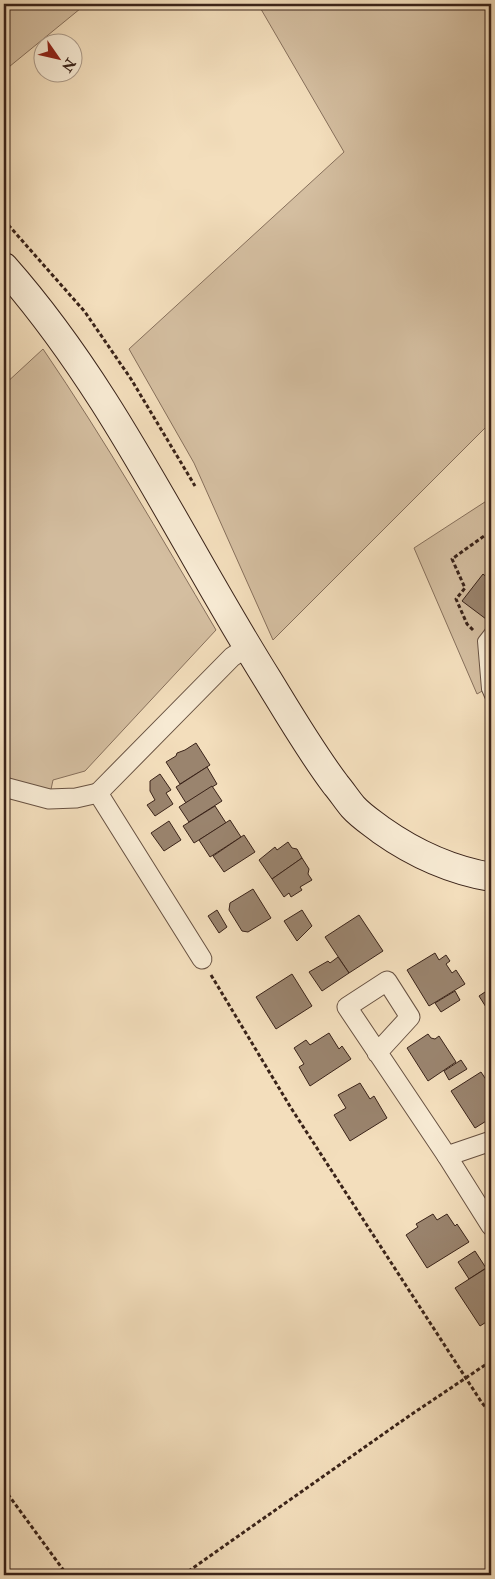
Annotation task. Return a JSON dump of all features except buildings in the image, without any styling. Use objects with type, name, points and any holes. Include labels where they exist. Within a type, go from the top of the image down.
[{"type":"street","points":[[4,267],[64,344],[107,407],[158,491],[247,647],[320,763],[354,807],[403,845],[440,864],[471,873],[491,876]]},
{"type":"street","points":[[4,787],[49,799],[76,798],[98,793],[232,657],[247,647]]},
{"type":"street","points":[[98,793],[202,959]]},
{"type":"street","points":[[377,1053],[491,1226]]},
{"type":"street","points":[[446,1156],[491,1141]]},
{"type":"lane","points":[[490,632],[483,641],[487,689],[491,698]]},
{"type":"path","points":[[4,220],[85,312],[131,378],[195,486]]},
{"type":"path","points":[[483,641],[467,624],[456,599],[465,588],[452,559],[491,531]]},
{"type":"path","points":[[202,959],[291,1108],[482,1403],[491,1413]]},
{"type":"path","points":[[183,1575],[465,1377],[491,1361]]},
{"type":"path","points":[[4,1489],[67,1575]]},
{"type":"shaded area","points":[[4,4],[86,4],[52,32],[32,32],[32,48],[4,71]]},
{"type":"shaded area","points":[[258,4],[491,4],[491,422],[273,640],[194,463],[129,349],[344,152]]},
{"type":"shaded area","points":[[43,349],[110,453],[216,630],[85,771],[53,780],[49,799],[4,787],[4,385]]},
{"type":"shaded area","points":[[491,498],[491,686],[477,694],[414,548]]}]
